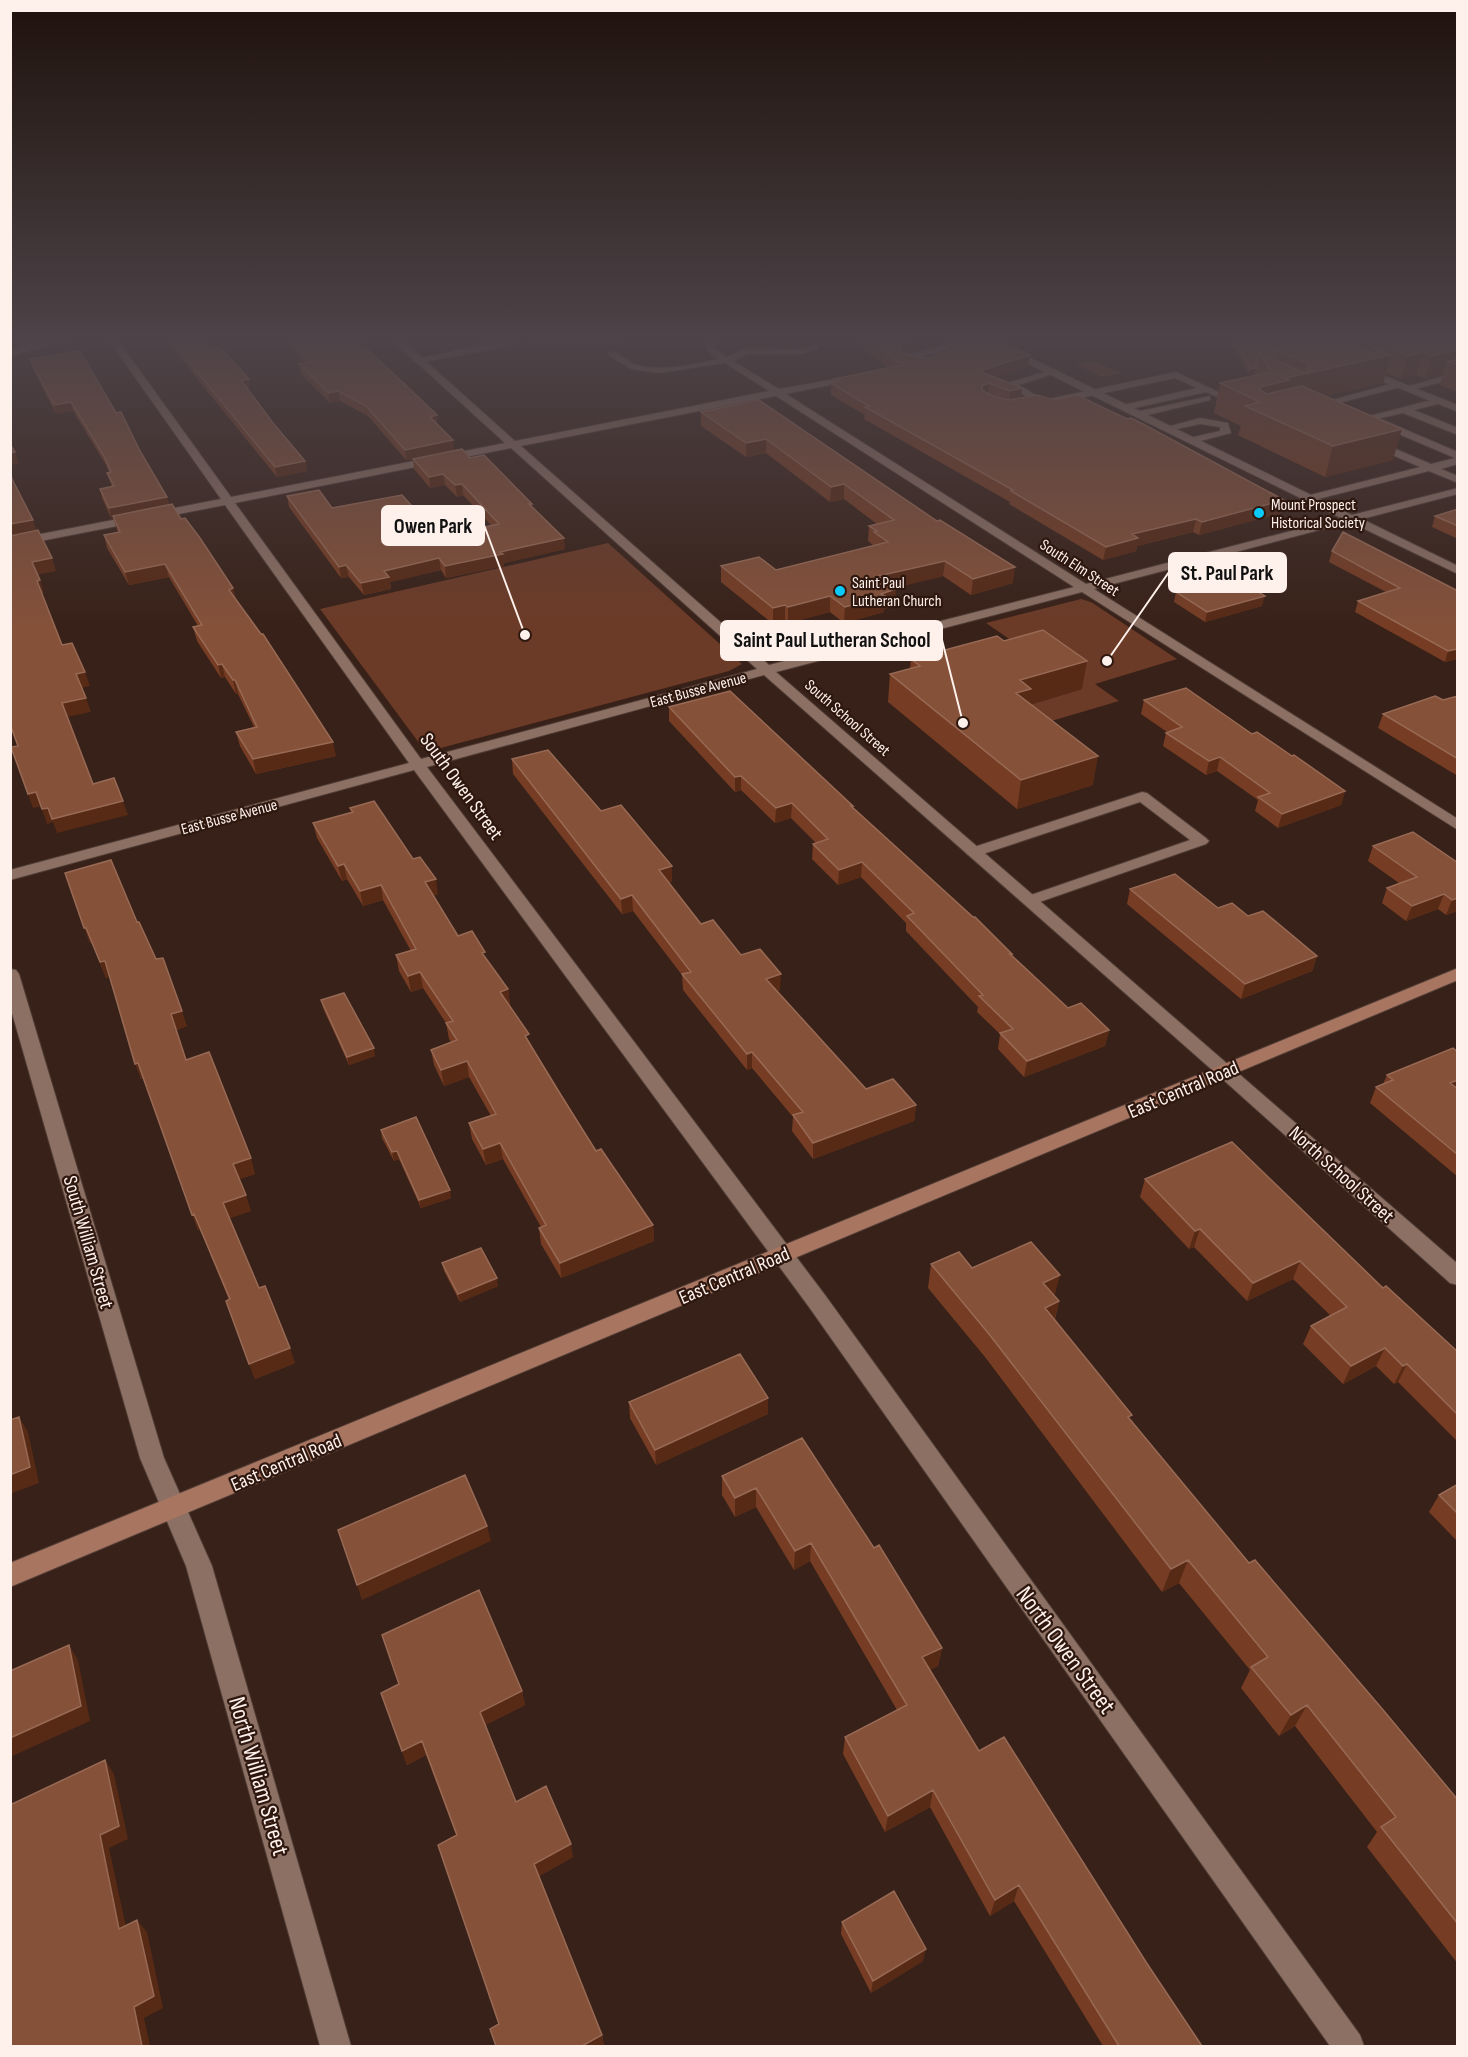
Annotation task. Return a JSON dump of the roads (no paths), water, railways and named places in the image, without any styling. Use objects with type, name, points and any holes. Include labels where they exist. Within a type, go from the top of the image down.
[{"type":"main road","name":"East Central Road","points":[[10,1575],[1458,973]]},
{"type":"street","name":"South Owen Street","points":[[181,435],[418,765],[781,1255]]},
{"type":"street","name":"South School Street","points":[[502,435],[766,670],[1226,1071]]},
{"type":"street","points":[[10,544],[563,435]]},
{"type":"street","name":"South Elm Street","points":[[844,435],[1458,826]]},
{"type":"street","points":[[1183,435],[1458,571]]},
{"type":"street","points":[[1193,440],[1217,435]]},
{"type":"street","points":[[1409,435],[1458,456]]},
{"type":"street","points":[[1367,440],[1458,480]]},
{"type":"street","points":[[1310,498],[1458,461]]},
{"type":"street","name":"East Busse Avenue","points":[[10,874],[766,670],[1458,491]]},
{"type":"street","points":[[974,852],[1142,796],[1201,841],[1031,900]]},
{"type":"street","name":"South William Street","points":[[10,974],[152,1458],[173,1508]]},
{"type":"street","name":"North School Street","points":[[1226,1071],[1458,1277]]},
{"type":"street","name":"North Owen Street","points":[[781,1255],[838,1330],[1349,2046]]},
{"type":"street","name":"North William Street","points":[[173,1508],[199,1566],[336,2046]]},
{"type":"place","name":"Mount Prospect Historical Society","points":[[1259,513]]},
{"type":"place","name":"Saint Paul Lutheran Church","points":[[840,591]]},
{"type":"place","name":"Owen Park","points":[[525,635]]},
{"type":"place","name":"St. Paul Park","points":[[1107,661]]},
{"type":"place","name":"Saint Paul Lutheran School","points":[[963,723]]}]
